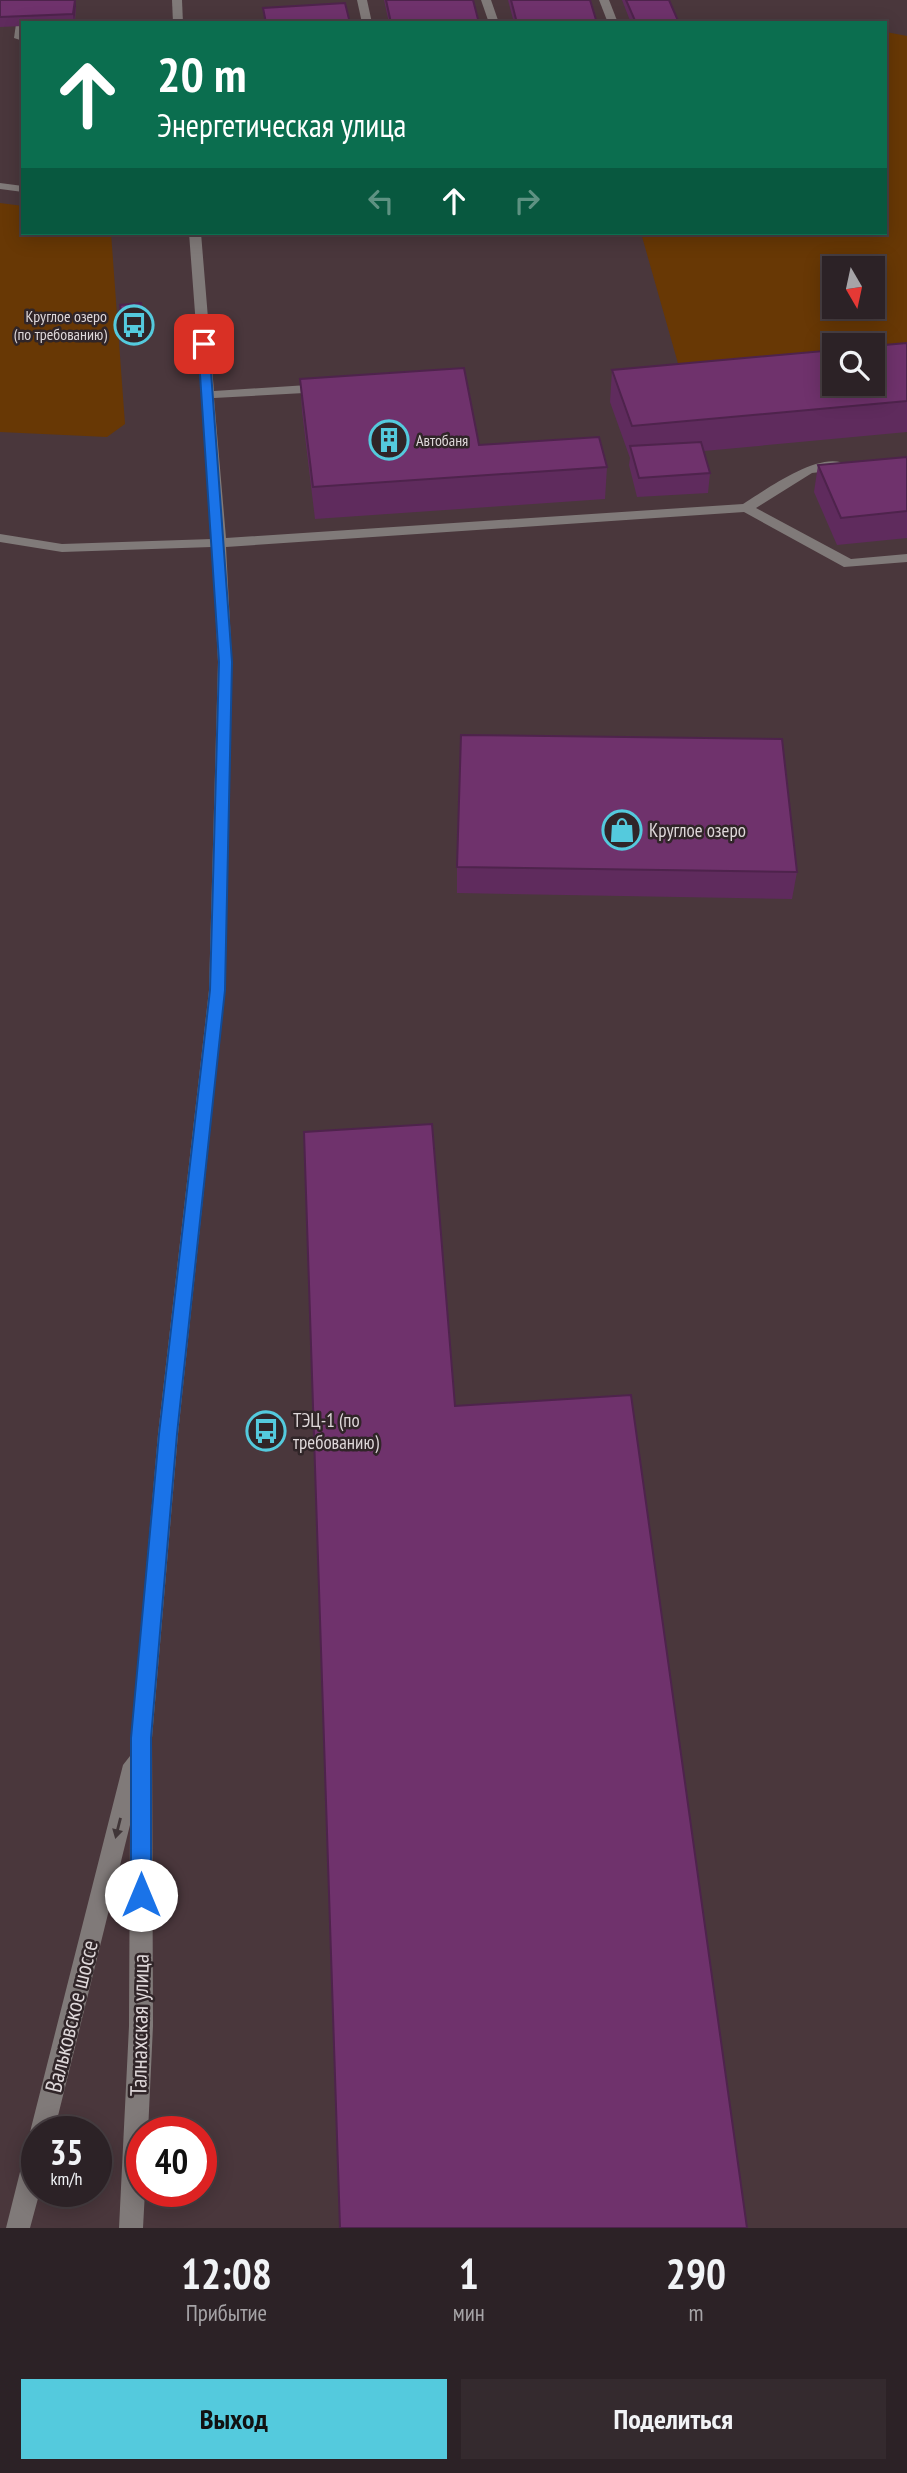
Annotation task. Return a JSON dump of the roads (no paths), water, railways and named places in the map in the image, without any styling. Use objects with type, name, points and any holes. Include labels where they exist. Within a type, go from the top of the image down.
[{"type":"street","points":[[177,0],[178,21]]},
{"type":"street","points":[[362,0],[367,21]]},
{"type":"street","points":[[486,0],[493,21]]},
{"type":"street","points":[[604,0],[611,21]]},
{"type":"street","points":[[20,26],[21,38]]},
{"type":"street","points":[[0,186],[21,189]]},
{"type":"street","points":[[141,1738],[169,1421],[217,990],[225,662],[219,543],[195,235]]},
{"type":"street","points":[[208,395],[342,387]]},
{"type":"street","points":[[0,537],[62,548],[219,543],[746,508],[809,469],[858,464]]},
{"type":"street","points":[[746,508],[849,564],[907,558]]},
{"type":"street","name":"Вальковское шоссе","points":[[46,2116],[141,1738]]},
{"type":"street","name":"Талнахская улица","points":[[131,2228],[141,2026],[141,1738]]},
{"type":"street","points":[[18,2228],[23,2207]]},
{"type":"place","name":"Круглое озеро (по требованию)","points":[[134,325]]},
{"type":"place","name":"Автобаня","points":[[389,440]]},
{"type":"place","name":"Круглое озеро","points":[[622,830]]},
{"type":"place","name":"ТЭЦ-1 (по требованию)","points":[[266,1431]]}]
